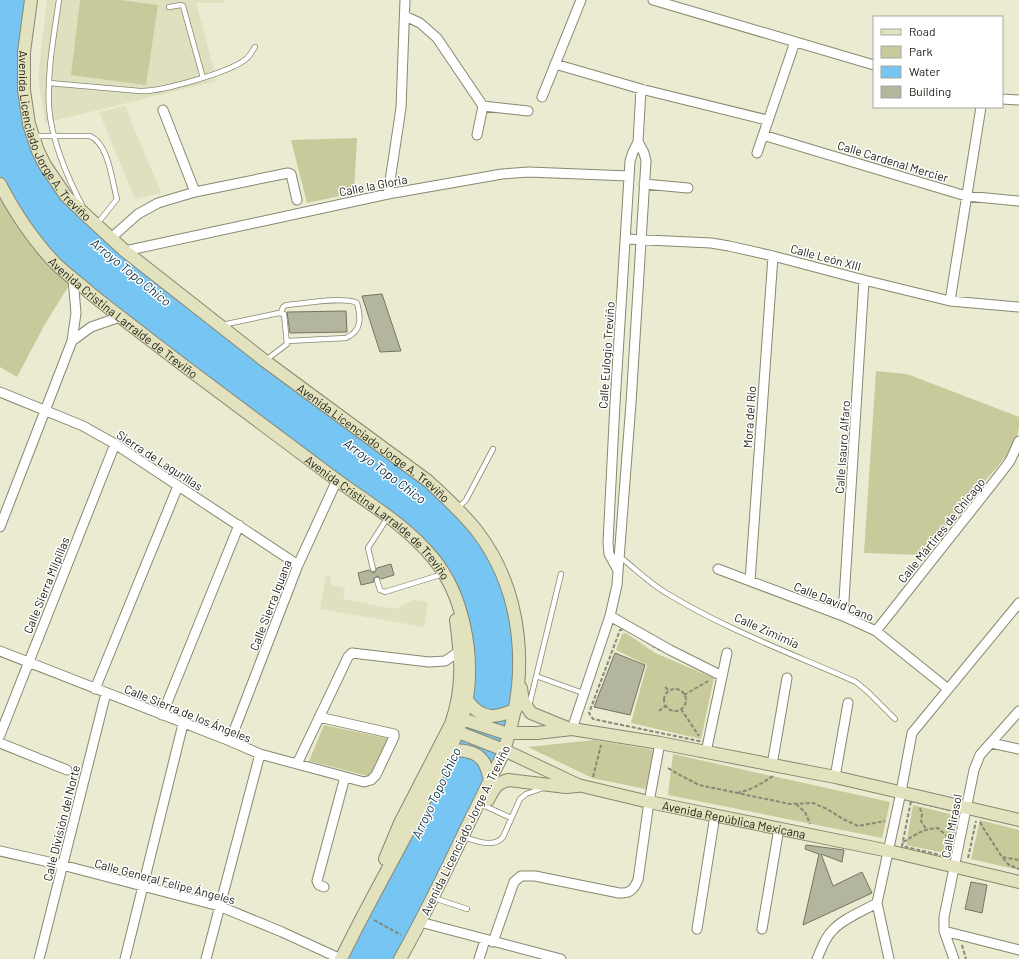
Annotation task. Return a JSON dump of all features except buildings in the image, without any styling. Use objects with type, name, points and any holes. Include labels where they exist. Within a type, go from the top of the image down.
[{"type":"main road","name":"Avenida Licenciado Jorge A. Treviño","points":[[31,0],[24,52],[24,90],[29,124],[38,151],[66,196],[124,251],[265,361],[428,481],[477,531],[493,556],[513,603],[519,640],[520,677],[516,709],[505,732],[473,817],[400,959]]},
{"type":"main road","name":"Avenida Cristina Larralde de Treviño","points":[[0,184],[16,213],[37,242],[57,265],[120,317],[388,517],[416,540],[432,557],[444,574],[452,591],[464,620],[468,646],[469,703],[465,720],[461,733],[378,885],[341,959]]},
{"type":"main road","points":[[378,885],[383,865],[400,823],[451,724],[460,690],[460,651],[452,591]]},
{"type":"main road","points":[[520,677],[523,701],[528,710],[531,713],[572,729],[660,743],[705,747],[771,769],[834,777],[1019,820]]},
{"type":"main road","points":[[469,703],[477,712],[487,716],[503,715],[516,709]]},
{"type":"main road","points":[[465,720],[505,732],[537,733],[572,729]]},
{"type":"main road","name":"Avenida República Mexicana","points":[[461,733],[500,748],[578,785],[649,802],[889,851],[1019,882]]},
{"type":"main road","points":[[451,752],[468,752],[480,757],[489,774]]},
{"type":"main road","points":[[473,817],[485,806],[495,787],[500,782],[508,780],[566,787],[578,785]]},
{"type":"street","points":[[388,194],[400,115],[405,0]]},
{"type":"street","points":[[542,97],[581,0]]},
{"type":"street","points":[[653,0],[873,66]]},
{"type":"street","points":[[405,16],[420,23],[437,38],[483,106],[477,135]]},
{"type":"street","points":[[757,153],[767,120],[795,42]]},
{"type":"street","points":[[555,64],[641,88],[767,120]]},
{"type":"street","name":"Calle Eulogio Treviño","points":[[618,570],[609,554],[608,543],[629,176],[631,156],[638,142],[641,88]]},
{"type":"street","points":[[1003,98],[1019,100]]},
{"type":"street","points":[[483,106],[528,111]]},
{"type":"street","points":[[950,301],[981,108]]},
{"type":"street","points":[[163,110],[195,192]]},
{"type":"street","name":"Calle Cardenal Mercier","points":[[763,135],[966,196],[1019,201]]},
{"type":"street","name":"Calle Eulogio Treviño","points":[[572,729],[610,616],[617,585],[631,403],[644,184],[645,157],[638,142]]},
{"type":"street","name":"Calle la Gloria","points":[[124,251],[388,194],[502,174],[520,172],[629,176]]},
{"type":"street","points":[[111,238],[130,220],[148,208],[158,203],[195,192],[290,173],[292,174],[297,200]]},
{"type":"street","points":[[644,184],[688,188]]},
{"type":"street","name":"Calle León XIII","points":[[626,238],[711,244],[773,256],[950,301],[1019,308]]},
{"type":"street","name":"Mora del Río","points":[[750,581],[773,256]]},
{"type":"street","points":[[0,527],[72,342],[76,314],[73,279]]},
{"type":"street","name":"Calle Isauro Alfaro","points":[[843,616],[864,280]]},
{"type":"street","points":[[72,342],[91,327],[120,317]]},
{"type":"street","name":"Sierra de Lagurillas","points":[[0,392],[83,426],[115,444],[298,565]]},
{"type":"street","points":[[615,403],[631,403]]},
{"type":"street","name":"Calle Mártires de Chicago","points":[[876,630],[1010,461],[1019,441]]},
{"type":"street","name":"Calle Sierra Milpillas","points":[[0,736],[115,444]]},
{"type":"street","name":"Calle Sierra Iguana","points":[[230,741],[298,565],[337,480]]},
{"type":"street","points":[[95,689],[178,486]]},
{"type":"street","points":[[162,715],[239,525]]},
{"type":"street","name":"Calle David Cano","points":[[718,569],[876,630],[948,690]]},
{"type":"street","points":[[889,959],[877,902],[902,792],[912,733],[1019,603]]},
{"type":"street","points":[[610,616],[666,648],[720,676]]},
{"type":"street","name":"Calle Sierra de los Ángeles","points":[[0,651],[260,754],[364,782],[371,780],[376,775],[394,737],[394,734],[319,717]]},
{"type":"street","points":[[297,764],[348,657],[352,653],[429,662],[445,661],[460,651]]},
{"type":"street","points":[[705,747],[720,676],[727,653]]},
{"type":"street","points":[[771,769],[787,678]]},
{"type":"street","name":"Calle División del Norte","points":[[39,959],[106,693]]},
{"type":"street","points":[[834,777],[848,703]]},
{"type":"street","name":"Calle Mirasol","points":[[954,959],[944,931],[944,917],[966,807],[977,762],[980,754],[1019,711]]},
{"type":"street","points":[[125,959],[183,724]]},
{"type":"street","points":[[0,743],[67,770]]},
{"type":"street","points":[[479,959],[489,941],[514,882],[521,876],[535,876],[619,893],[625,893],[632,890],[638,880],[649,802],[660,743]]},
{"type":"street","points":[[991,743],[1019,749]]},
{"type":"street","points":[[206,959],[260,754]]},
{"type":"street","points":[[321,884],[345,777]]},
{"type":"street","points":[[697,930],[715,815]]},
{"type":"street","points":[[762,929],[779,828]]},
{"type":"street","name":"Calle General Felipe Ángeles","points":[[0,851],[62,865],[219,906],[282,932],[341,959]]},
{"type":"street","points":[[817,959],[825,940],[832,931],[840,924],[877,902]]},
{"type":"street","points":[[420,922],[560,959]]},
{"type":"street","points":[[944,931],[1019,950]]},
{"type":"lane","points":[[33,136],[55,136],[90,136],[95,138],[104,154],[117,200],[92,221],[66,169],[55,136],[49,108],[49,83],[59,0]]},
{"type":"lane","points":[[169,7],[183,6],[203,78]]},
{"type":"lane","points":[[49,83],[146,92],[158,90],[203,78],[237,65],[247,59],[255,47]]},
{"type":"lane","points":[[281,313],[283,307],[286,305],[352,300],[357,303],[360,316],[358,328],[353,335],[346,338],[287,341]]},
{"type":"lane","points":[[220,326],[281,313]]},
{"type":"lane","points":[[265,361],[286,345],[287,341],[284,315],[281,313]]},
{"type":"lane","points":[[457,509],[466,500],[493,449]]},
{"type":"lane","points":[[373,569],[368,548],[388,517]]},
{"type":"lane","name":"Calle Zimimia","points":[[609,554],[619,556],[651,583],[667,594],[691,607],[728,626],[856,682],[895,719]]},
{"type":"lane","points":[[377,580],[380,590],[385,592],[444,574]]},
{"type":"lane","points":[[528,710],[561,574]]},
{"type":"lane","points":[[536,676],[583,693]]},
{"type":"lane","points":[[463,837],[491,843],[500,841],[520,799],[533,791],[553,785]]},
{"type":"lane","points":[[485,806],[511,818]]},
{"type":"lane","points":[[433,897],[467,909]]},
{"type":"path","points":[[705,747],[593,719],[589,713],[620,630],[627,629],[656,648],[720,676]]},
{"type":"path","points":[[684,695],[720,676]]},
{"type":"path","points":[[705,747],[720,676]]},
{"type":"path","points":[[666,687],[669,691]]},
{"type":"path","points":[[679,690],[684,695],[685,701],[681,709],[674,711],[666,706],[664,699],[669,691],[679,690]]},
{"type":"path","points":[[659,711],[666,706]]},
{"type":"path","points":[[681,709],[705,747]]},
{"type":"path","points":[[591,782],[601,744]]},
{"type":"path","points":[[667,775],[669,762]]},
{"type":"path","points":[[668,768],[699,785],[790,804],[813,803],[858,826],[890,820]]},
{"type":"path","points":[[736,793],[758,786],[777,774],[771,769]]},
{"type":"path","points":[[911,801],[962,813],[953,858],[902,846],[903,842],[911,801]]},
{"type":"path","points":[[914,802],[921,808],[921,821],[926,829]]},
{"type":"path","points":[[796,804],[805,812],[809,820],[810,827]]},
{"type":"path","points":[[967,862],[977,816]]},
{"type":"path","points":[[980,820],[1002,857],[1009,865],[1019,869]]},
{"type":"path","points":[[903,842],[926,829],[938,828],[951,840],[956,842]]},
{"type":"path","points":[[1002,857],[1019,860]]},
{"type":"path","points":[[373,920],[404,937]]},
{"type":"shaded area","points":[[47,0],[225,0],[224,3],[196,3],[217,81],[45,123],[38,76]]},
{"type":"shaded area","points":[[125,106],[161,193],[135,199],[99,112]]},
{"type":"shaded area","points":[[326,575],[331,576],[330,584],[345,588],[343,599],[395,609],[414,600],[428,602],[424,627],[320,609]]},
{"type":"green space","points":[[80,0],[121,0],[158,5],[146,85],[71,75]]},
{"type":"green space","points":[[357,138],[354,193],[307,203],[291,140]]},
{"type":"green space","points":[[0,184],[73,279],[45,324],[17,377],[0,367]]},
{"type":"green space","points":[[876,371],[907,374],[1019,417],[1019,428],[1014,447],[922,555],[864,553]]},
{"type":"green space","points":[[626,633],[655,653],[714,678],[701,739],[631,723],[647,665],[616,650],[622,634]]},
{"type":"green space","points":[[324,725],[390,739],[372,777],[309,761]]},
{"type":"green space","points":[[594,740],[654,750],[646,789],[592,778],[528,747]]},
{"type":"green space","points":[[673,754],[890,802],[882,838],[668,795]]},
{"type":"green space","points":[[913,805],[958,816],[950,854],[906,845]]},
{"type":"green space","points":[[980,820],[1019,830],[1019,870],[971,859]]},
{"type":"water","name":"Arroyo Topo Chico","points":[[0,0],[31,0],[24,53],[38,151],[88,217],[428,481],[493,556],[517,628],[510,733],[400,959],[341,959],[448,753],[463,620],[433,557],[57,265],[0,184]]}]
